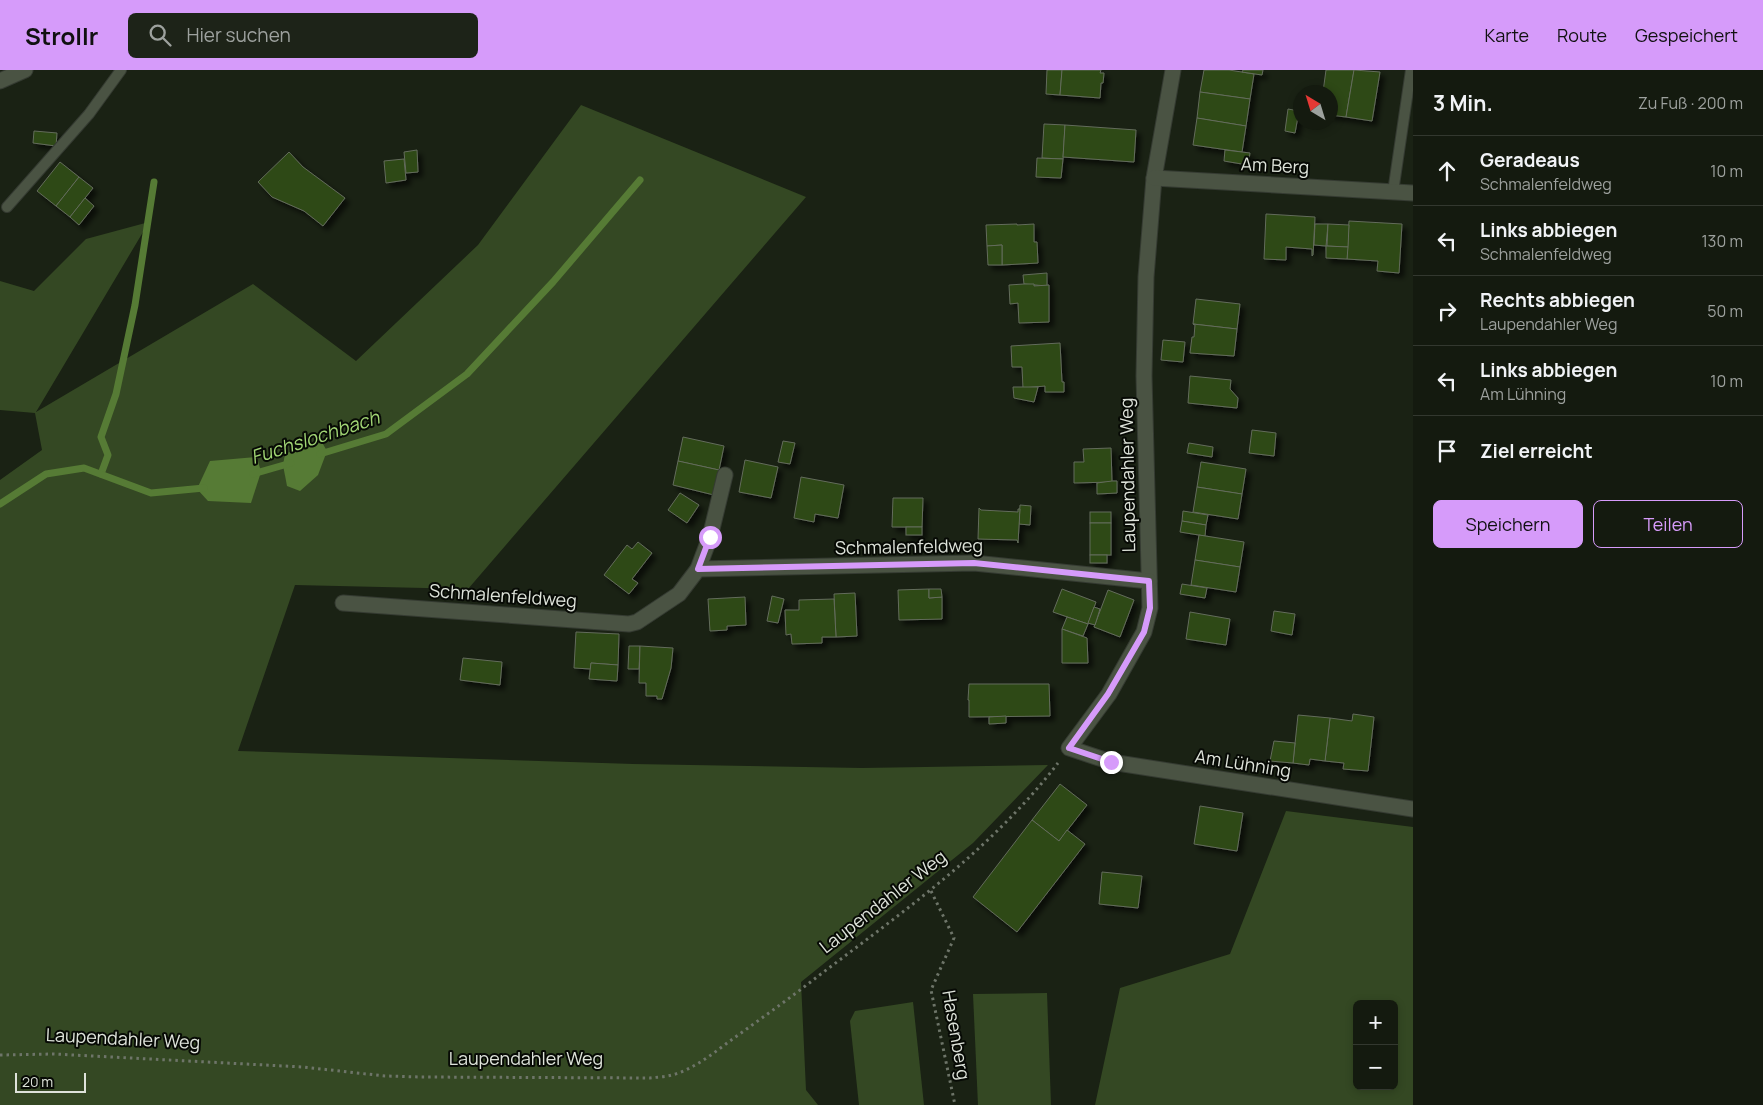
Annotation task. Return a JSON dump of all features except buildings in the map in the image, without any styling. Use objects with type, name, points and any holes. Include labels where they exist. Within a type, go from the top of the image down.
[{"type":"street","points":[[0,81],[25,70]]},
{"type":"street","name":"Laupendahler Weg","points":[[1069,748],[1108,694],[1144,632],[1150,608],[1144,376],[1146,277],[1154,178],[1173,70]]},
{"type":"street","name":"Am Berg","points":[[1154,178],[1413,193]]},
{"type":"street","name":"Schmalenfeldweg","points":[[343,603],[629,624],[637,622],[679,594],[698,569],[710,537],[725,475]]},
{"type":"street","name":"Schmalenfeldweg","points":[[698,569],[974,563],[1149,581]]},
{"type":"street","name":"Am Lühning","points":[[1069,748],[1111,762],[1413,809]]},
{"type":"lane","points":[[7,207],[89,114],[121,70]]},
{"type":"lane","points":[[1393,192],[1411,70]]},
{"type":"path","name":"Laupendahler Weg","points":[[0,1055],[54,1054],[303,1067],[385,1076],[650,1078],[673,1075],[716,1051],[779,1006],[931,891],[1024,803],[1069,748]]},
{"type":"path","name":"Hasenberg","points":[[931,891],[954,938],[930,990],[955,1105]]},
{"type":"shaded area","points":[[581,105],[806,197],[468,589],[295,585],[238,751],[633,764],[862,768],[1048,765],[973,843],[801,982],[806,1090],[818,1105],[0,1105],[0,480],[42,450],[35,413],[0,410],[0,281],[34,291],[86,239],[149,222],[36,412],[253,284],[356,361],[478,245]]},
{"type":"shaded area","points":[[320,439],[327,451],[318,475],[300,491],[287,486],[283,465],[285,454]]},
{"type":"shaded area","points":[[257,457],[261,472],[251,503],[208,501],[197,489],[210,461]]},
{"type":"shaded area","points":[[1286,811],[1413,827],[1413,1105],[1095,1105],[1120,988],[1230,954]]},
{"type":"shaded area","points":[[1047,993],[1051,1105],[978,1105],[973,994]]},
{"type":"shaded area","points":[[913,1002],[924,1105],[859,1105],[850,1021],[855,1011]]},
{"type":"waterway","name":"Fuchslochbach","points":[[320,454],[386,434],[467,374],[553,282],[640,180]]},
{"type":"waterway","points":[[101,474],[108,455],[101,437],[116,394],[135,305],[154,182]]},
{"type":"waterway","name":"Fuchslochbach","points":[[253,474],[291,463]]},
{"type":"waterway","name":"Fuchslochbach","points":[[0,504],[46,474],[84,468],[151,493],[204,488]]},
{"type":"route","points":[[710,537],[698,569],[974,563],[1149,581],[1150,608],[1144,632],[1108,694],[1069,748],[1111,762]]}]
